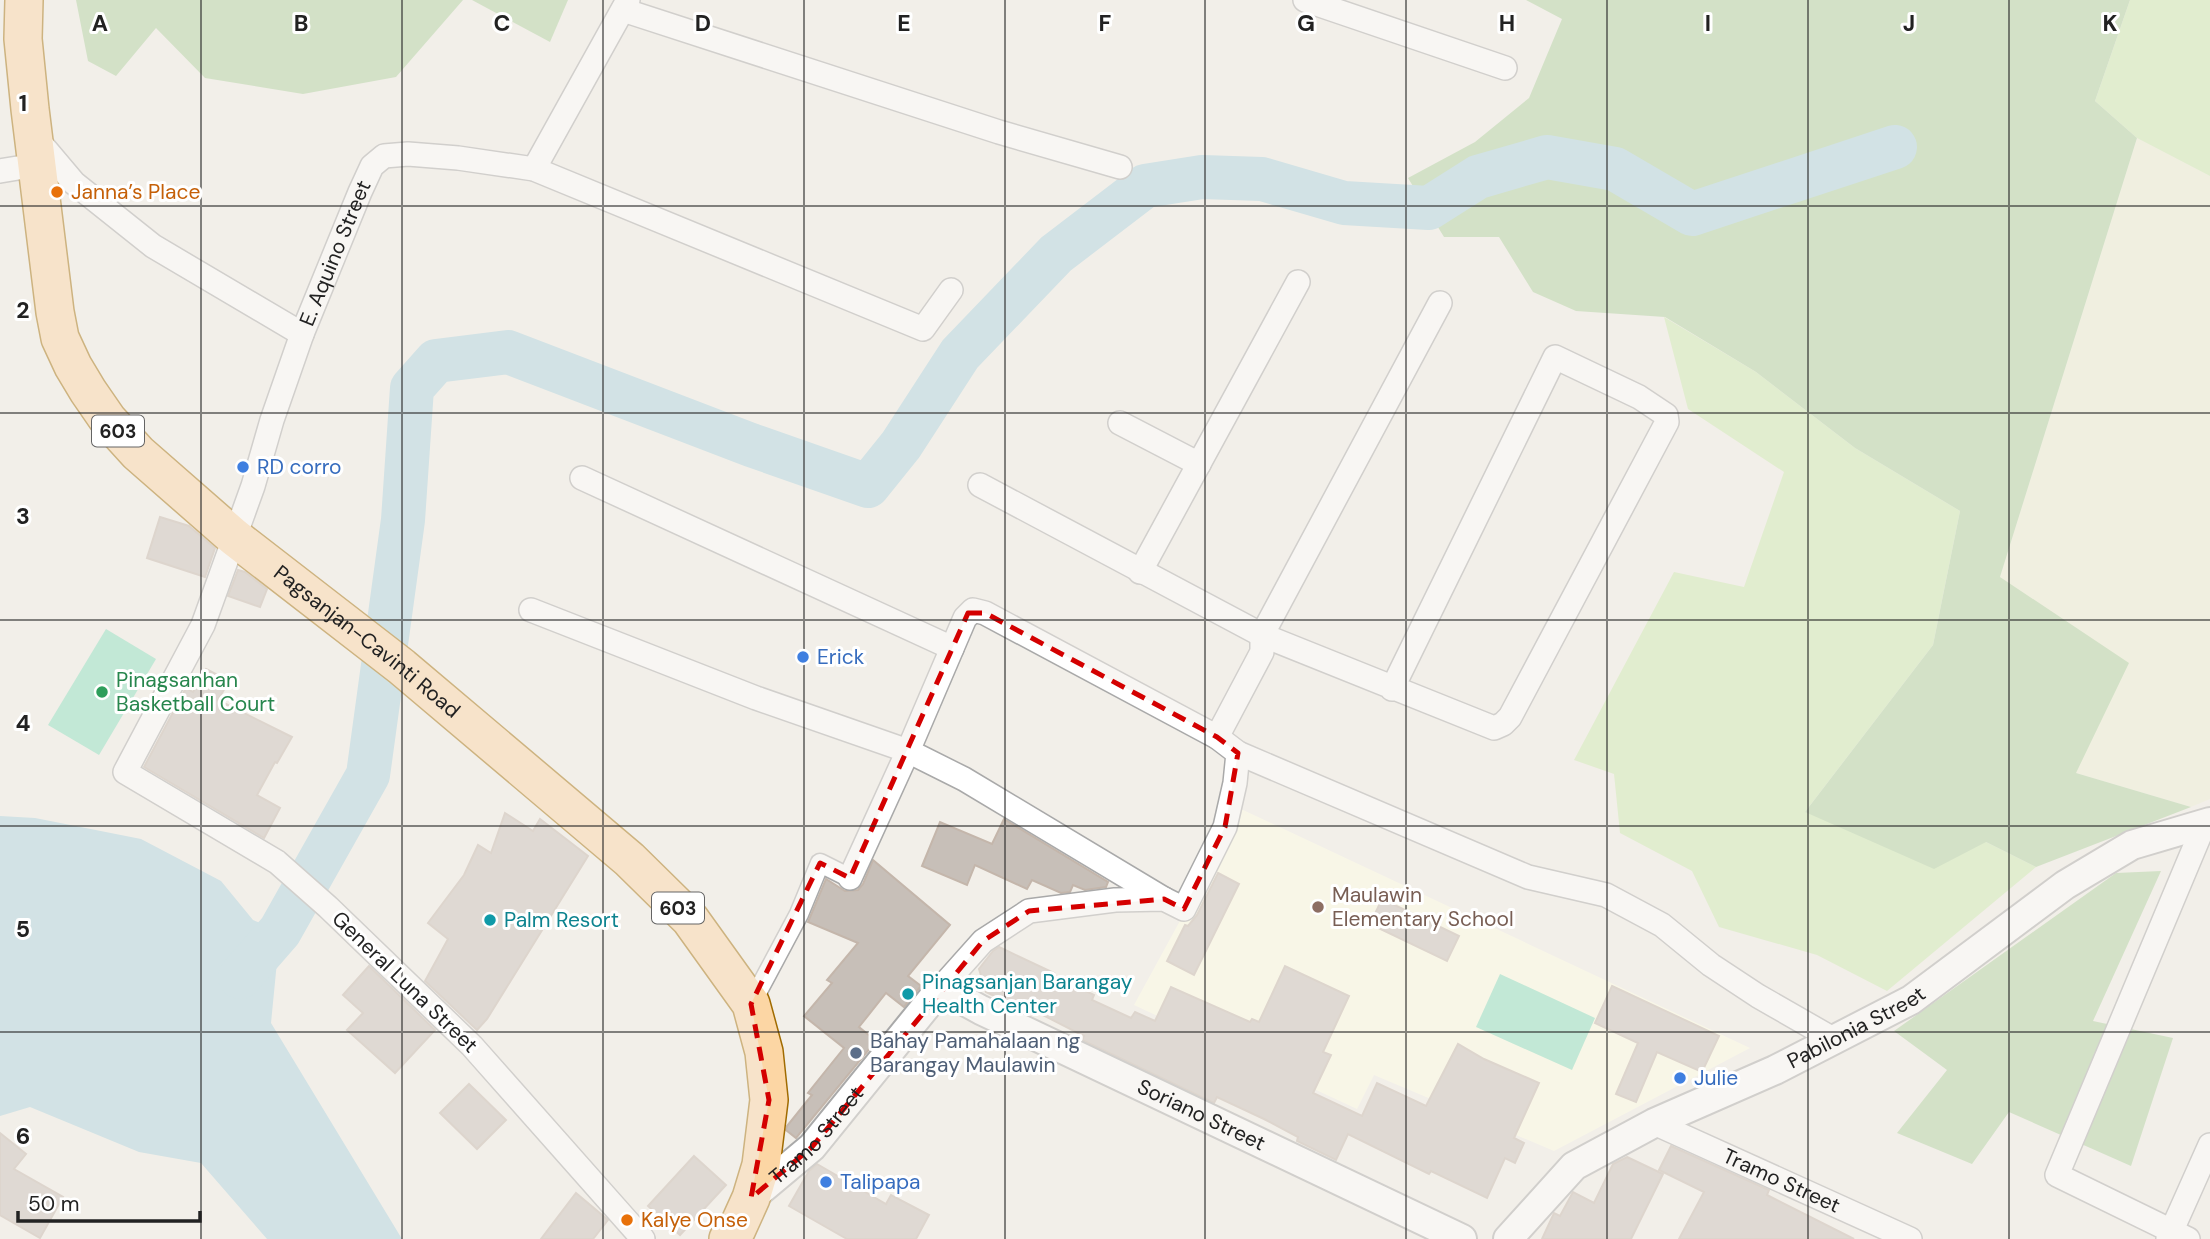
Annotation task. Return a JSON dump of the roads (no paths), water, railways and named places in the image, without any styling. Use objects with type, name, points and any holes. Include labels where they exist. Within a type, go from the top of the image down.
[{"type":"main road","name":"Pagsanjan-Cavinti Road","points":[[24,0],[11,39],[35,149],[55,312],[61,338],[73,366],[108,420],[138,453],[234,537],[402,667],[629,859],[690,919],[751,1004],[764,1052],[769,1100],[761,1165],[751,1198],[737,1229],[728,1239]]},
{"type":"street","points":[[1305,0],[1505,68]]},
{"type":"street","points":[[534,169],[625,5],[999,132],[1120,167]]},
{"type":"street","points":[[0,171],[35,149],[153,246],[302,334]]},
{"type":"street","name":"E. Aquino Street","points":[[125,772],[203,625],[302,334],[364,183],[372,166],[384,156],[420,155],[534,169],[923,329],[951,290]]},
{"type":"street","points":[[1140,572],[1298,282]]},
{"type":"street","points":[[1217,737],[1262,652],[1262,635],[1440,303]]},
{"type":"street","points":[[980,485],[1262,635],[1392,689],[1494,728],[1510,718],[1667,422],[1666,415],[1639,397],[1555,357],[1392,689]]},
{"type":"street","points":[[1120,423],[1199,464]]},
{"type":"street","points":[[582,478],[952,648]]},
{"type":"street","points":[[531,610],[757,698],[908,751],[964,779],[1174,904],[1225,827],[1235,783],[1238,753]]},
{"type":"street","points":[[751,1004],[799,914],[820,863],[850,878],[965,618],[973,610],[979,610],[1217,737],[1238,753],[1528,877],[1606,895],[1662,925],[1711,965],[1758,996],[1833,1039]]},
{"type":"street","name":"General Luna Street","points":[[125,772],[277,862],[328,907],[472,1046],[643,1239]]},
{"type":"street","points":[[2207,823],[2057,1175],[2175,1236],[2210,1145]]},
{"type":"street","name":"Pabilonia Street","points":[[1508,1239],[1574,1166],[1654,1123],[1775,1070],[1911,1000],[2064,885],[2132,845],[2207,823]]},
{"type":"street","name":"Tramo Street","points":[[751,1198],[812,1147],[941,988],[984,941],[1029,911],[1115,900],[1174,904]]},
{"type":"street","name":"Soriano Street","points":[[941,988],[981,1010],[1462,1239]]},
{"type":"street","name":"Tramo Street","points":[[1654,1123],[1910,1239]]},
{"type":"water","points":[[0,816],[35,818],[141,839],[221,881],[253,920],[280,931],[271,1023],[402,1239],[267,1239],[201,1163],[139,1152],[30,1107],[0,1116]]},
{"type":"waterway","points":[[240,977],[280,931],[368,775],[403,520],[412,388],[436,361],[508,352],[751,445],[868,486],[901,445],[960,354],[1056,254],[1145,186],[1202,177],[1262,179],[1344,203],[1429,208],[1478,177],[1547,157],[1615,169],[1692,214],[1895,147]]},
{"type":"place","name":"Janna’s Place","points":[[57,192]]},
{"type":"place","name":"RD corro","points":[[243,467]]},
{"type":"place","name":"Erick","points":[[803,657]]},
{"type":"place","name":"Pinagsanhan Basketball Court","points":[[102,692]]},
{"type":"place","name":"Maulawin Elementary School","points":[[1318,907]]},
{"type":"place","name":"Palm Resort","points":[[490,920]]},
{"type":"place","name":"Pinagsanjan Barangay Health Center","points":[[908,994]]},
{"type":"place","name":"Bahay Pamahalaan ng Barangay Maulawin","points":[[856,1053]]},
{"type":"place","name":"Julie","points":[[1680,1078]]},
{"type":"place","name":"Talipapa","points":[[826,1182]]},
{"type":"place","name":"Kalye Onse","points":[[627,1220]]}]
